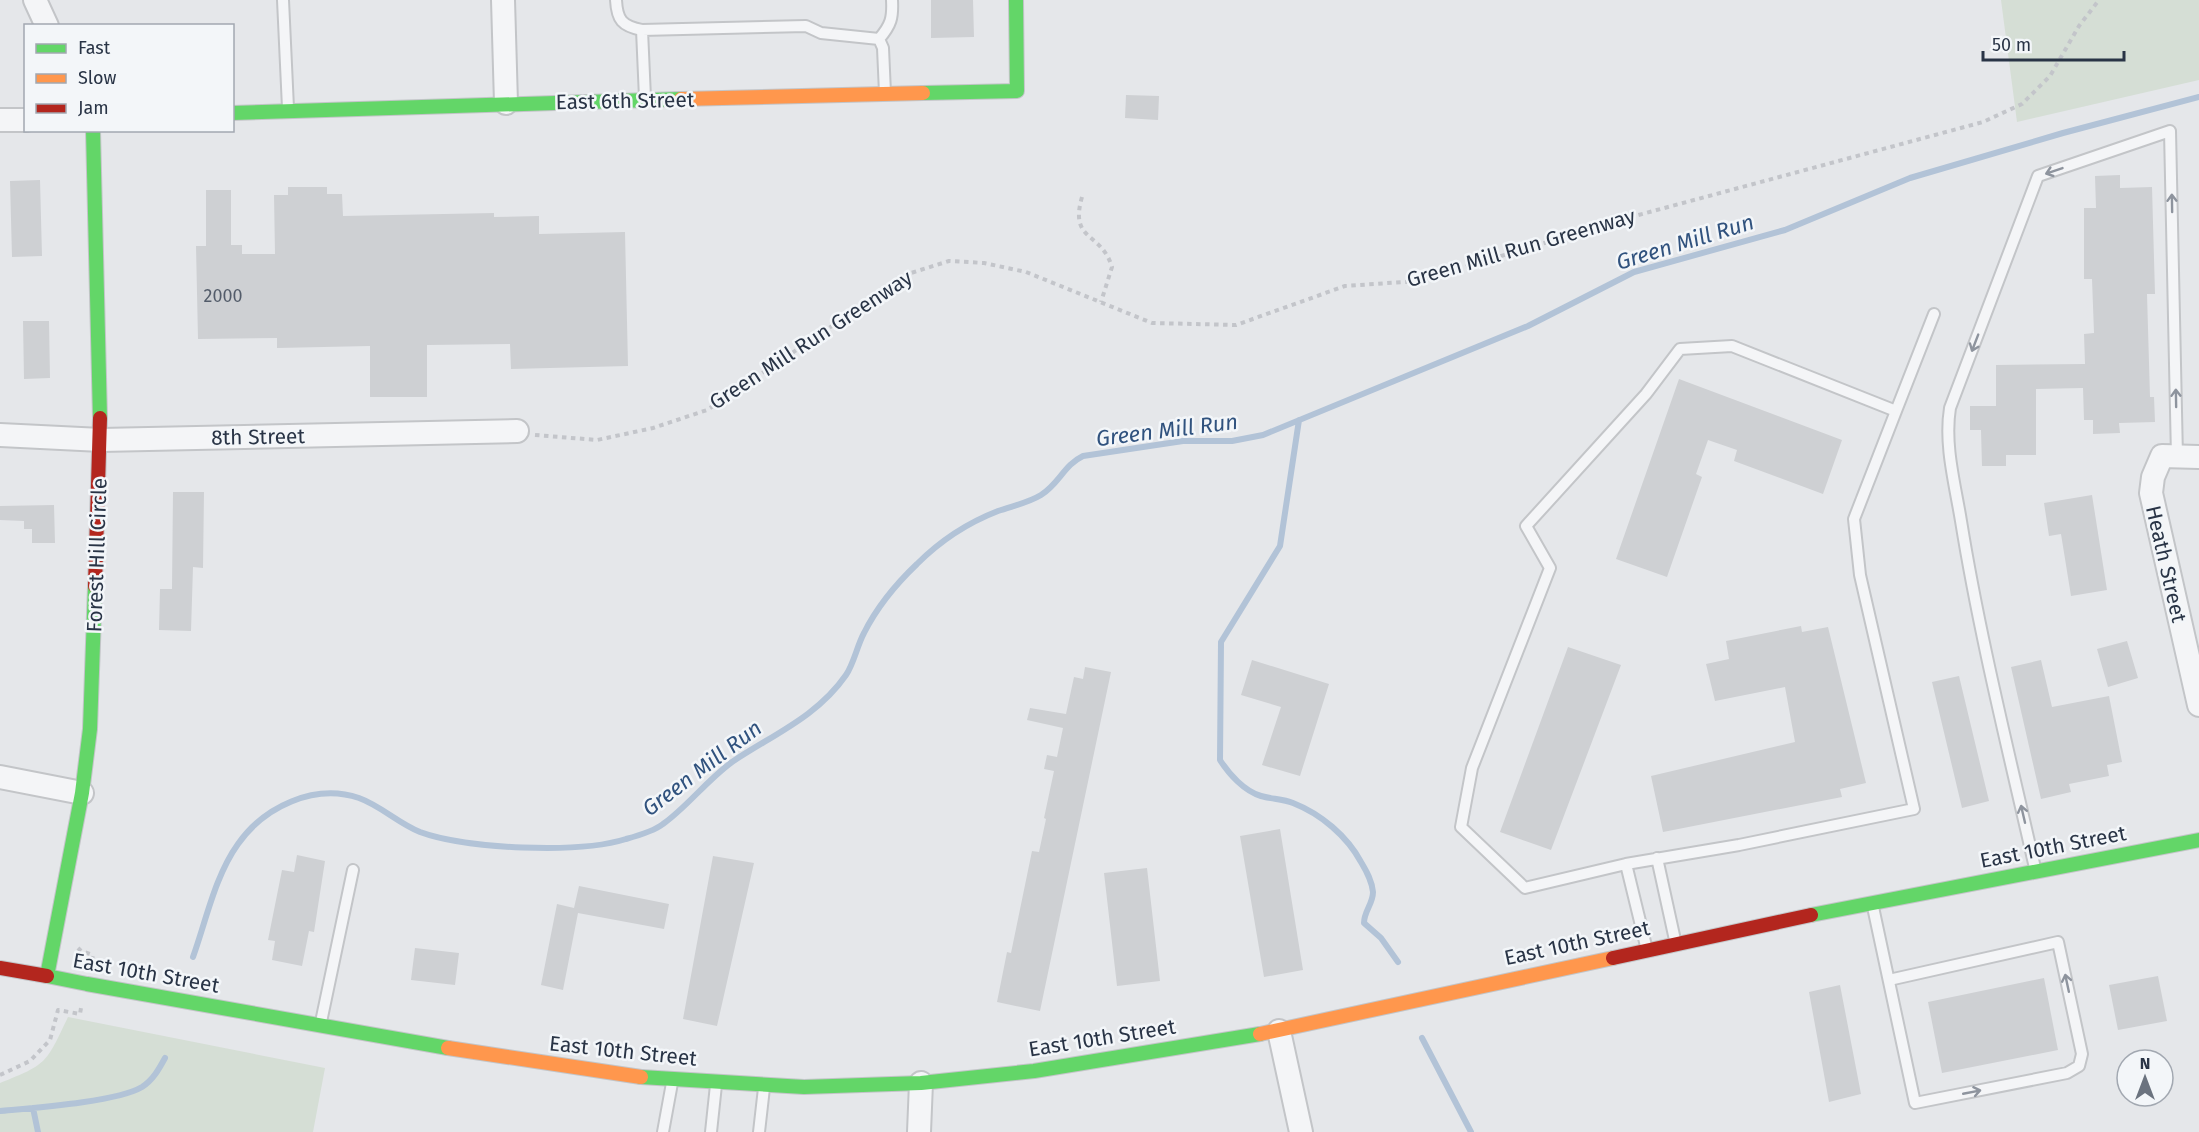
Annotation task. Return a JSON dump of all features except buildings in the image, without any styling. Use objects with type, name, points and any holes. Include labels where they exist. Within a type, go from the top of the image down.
[{"type":"main road","name":"East 6th Street","points":[[234,113],[506,103],[885,96],[1017,91],[1016,0]]},
{"type":"main road","name":"Forest Hill Circle","points":[[47,976],[82,793],[90,729],[101,440],[93,132]]},
{"type":"main road","name":"East 10th Street","points":[[0,968],[511,1059],[672,1079],[764,1085],[804,1087],[921,1083],[1034,1071],[1279,1031],[1872,903],[2199,840]]},
{"type":"street","points":[[35,0],[46,24]]},
{"type":"street","points":[[503,0],[506,103]]},
{"type":"street","points":[[0,120],[24,120]]},
{"type":"street","name":"8th Street","points":[[0,435],[101,440],[516,431]]},
{"type":"street","name":"Heath Street","points":[[2188,457],[2162,456],[2153,477],[2151,493],[2199,705]]},
{"type":"street","points":[[0,777],[82,793]]},
{"type":"street","points":[[1279,1031],[1301,1132]]},
{"type":"street","points":[[919,1132],[921,1083]]},
{"type":"lane","points":[[283,0],[288,111]]},
{"type":"lane","points":[[616,0],[617,16],[626,27],[642,30],[806,26],[821,33],[879,39]]},
{"type":"lane","points":[[879,39],[890,27],[892,0]]},
{"type":"lane","points":[[642,30],[645,101]]},
{"type":"lane","points":[[879,39],[883,48],[885,96]]},
{"type":"lane","points":[[2036,872],[1987,654],[1949,446],[1947,426],[1950,408],[2038,176],[2170,131],[2188,457]]},
{"type":"lane","points":[[1896,411],[1732,346],[1680,349],[1646,394],[1526,526],[1550,568],[1472,768],[1461,827],[1525,888],[1626,864],[1739,845],[1914,809],[1860,575],[1854,519],[1934,314]]},
{"type":"lane","points":[[1657,858],[1675,944]]},
{"type":"lane","points":[[1626,864],[1646,950]]},
{"type":"lane","points":[[321,1025],[353,870]]},
{"type":"lane","points":[[1872,903],[1888,980],[1915,1103],[2067,1073],[2079,1066],[2082,1054],[2058,942],[1888,980]]},
{"type":"lane","points":[[663,1132],[672,1079]]},
{"type":"lane","points":[[711,1132],[716,1082]]},
{"type":"lane","points":[[759,1132],[764,1085]]},
{"type":"path","name":"Green Mill Run Greenway","points":[[544,437],[597,440],[652,428],[707,410],[911,273],[949,261],[984,263],[1026,272],[1152,323],[1236,325],[1345,286],[1418,281],[1631,217],[1983,122],[2022,104],[2050,76],[2079,26],[2099,0]]},
{"type":"path","points":[[1082,197],[1077,214],[1079,226],[1102,249],[1112,267],[1101,302]]},
{"type":"path","points":[[0,1076],[30,1061],[50,1040],[58,1010],[80,1014]]},
{"type":"shaded area","points":[[2001,0],[2199,0],[2199,80],[2017,122]]},
{"type":"shaded area","points":[[68,1017],[325,1068],[313,1132],[0,1132],[0,1083],[28,1071],[44,1060],[55,1044]]},
{"type":"waterway","name":"Green Mill Run","points":[[193,957],[217,884],[238,844],[262,819],[276,809],[308,796],[342,794],[359,798],[420,832],[440,838],[493,846],[580,847],[626,839],[659,827],[732,762],[822,703],[846,675],[864,633],[881,605],[926,556],[954,533],[975,521],[1041,495],[1071,464],[1083,456],[1183,441],[1232,441],[1263,435],[1528,326],[1634,272],[1785,230],[1910,178],[2063,133],[2199,97]]},
{"type":"waterway","points":[[1299,420],[1280,546],[1221,642],[1220,760],[1232,776],[1255,794],[1289,802],[1303,808],[1323,820],[1341,835],[1355,852],[1370,880],[1373,896],[1364,923],[1381,938],[1398,962]]},
{"type":"waterway","points":[[1422,1038],[1471,1132]]},
{"type":"waterway","name":"Green Mill Run","points":[[0,1111],[74,1104],[130,1092],[149,1081],[165,1058]]},
{"type":"waterway","points":[[33,1108],[38,1132]]},
{"type":"traffic: fast","points":[[923,93],[1017,91],[1016,0]]},
{"type":"traffic: fast","points":[[234,113],[681,99]]},
{"type":"traffic: fast","points":[[93,132],[100,418]]},
{"type":"traffic: fast","points":[[87,984],[47,976],[82,793],[90,729],[95,586]]},
{"type":"traffic: fast","points":[[1811,915],[2199,840]]},
{"type":"traffic: fast","points":[[87,984],[448,1048]]},
{"type":"traffic: fast","points":[[641,1077],[804,1087],[921,1083],[1034,1071],[1260,1034]]},
{"type":"traffic: slow","points":[[681,99],[923,93]]},
{"type":"traffic: slow","points":[[1260,1034],[1613,958]]},
{"type":"traffic: slow","points":[[448,1048],[641,1077]]},
{"type":"traffic: jam","points":[[95,586],[100,418]]},
{"type":"traffic: jam","points":[[1613,958],[1811,915]]},
{"type":"traffic: jam","points":[[0,968],[47,976]]}]
